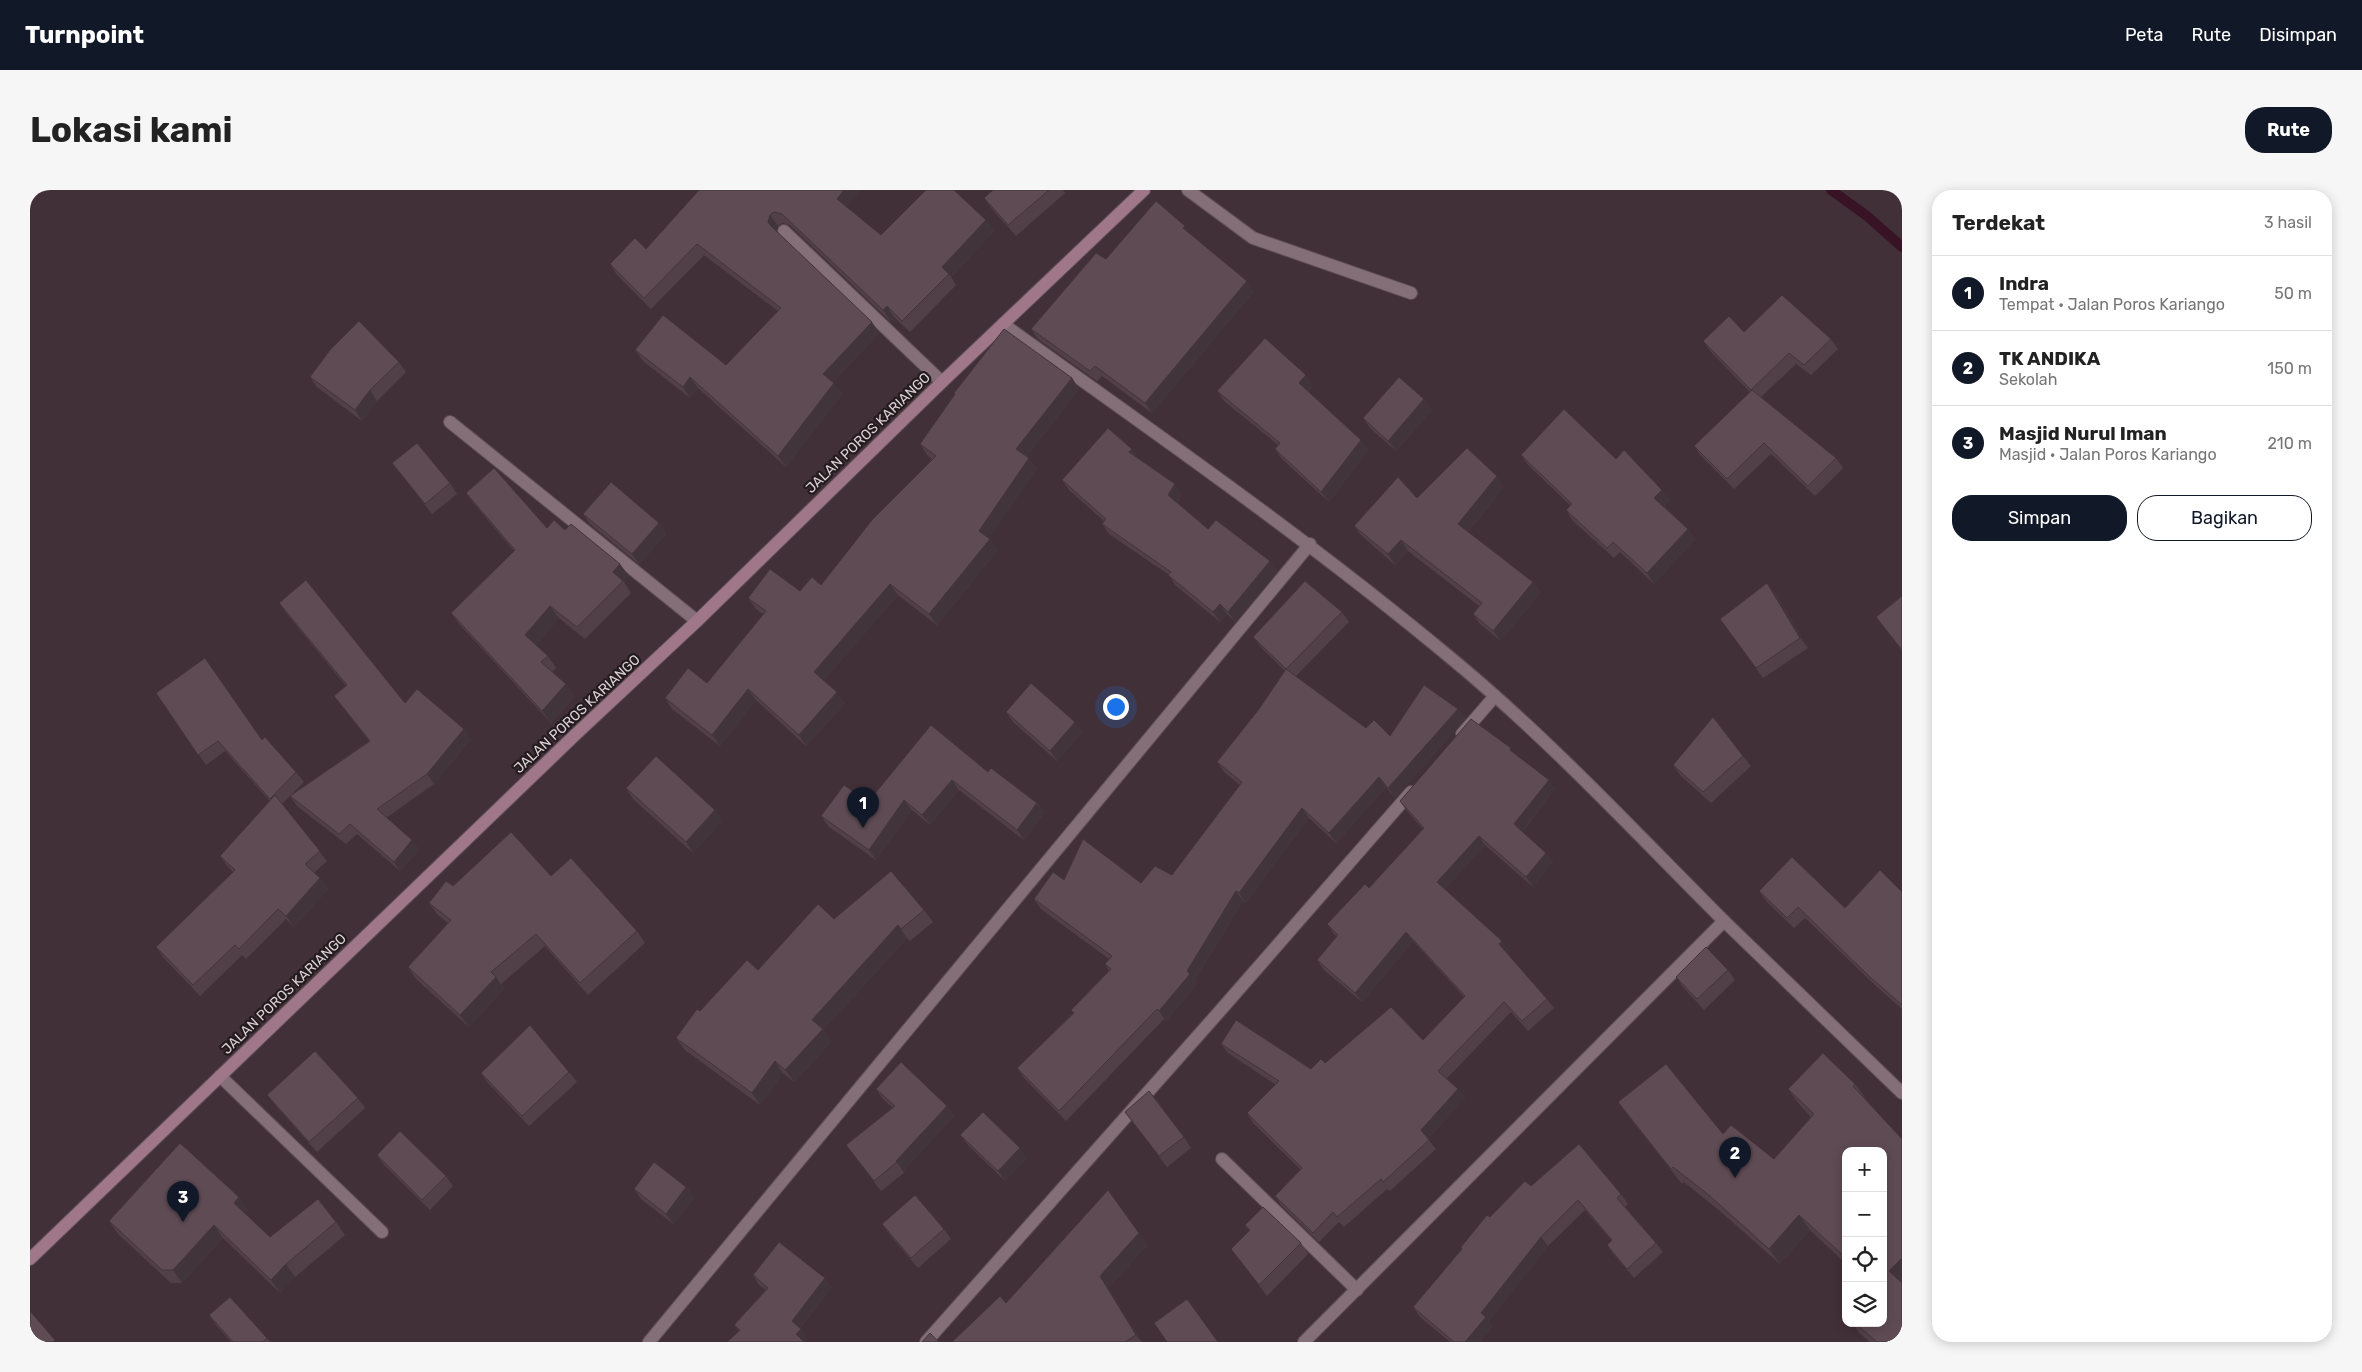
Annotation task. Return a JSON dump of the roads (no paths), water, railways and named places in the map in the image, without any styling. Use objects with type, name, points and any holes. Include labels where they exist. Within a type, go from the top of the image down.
[{"type":"main road","name":"JALAN POROS KARIANGO","points":[[30,1259],[574,735],[697,622],[942,382],[1144,190]]},
{"type":"street","points":[[1188,190],[1253,238],[1411,293]]},
{"type":"street","points":[[784,231],[942,382]]},
{"type":"street","points":[[1003,324],[1310,544],[1495,696],[1902,1093]]},
{"type":"street","points":[[450,422],[697,622]]},
{"type":"street","points":[[649,1342],[1310,544]]},
{"type":"street","points":[[1450,747],[1495,696]]},
{"type":"street","points":[[926,1342],[1206,1027],[1418,784]]},
{"type":"street","points":[[1304,1342],[1724,920]]},
{"type":"street","points":[[220,1076],[382,1232]]},
{"type":"street","points":[[1222,1159],[1357,1290]]},
{"type":"waterway","points":[[1831,190],[1867,216],[1902,247]]},
{"type":"place","name":"Indra","points":[[863,828]]},
{"type":"place","name":"TK ANDIKA","points":[[1735,1178]]},
{"type":"place","name":"Masjid Nurul Iman","points":[[183,1222]]}]
